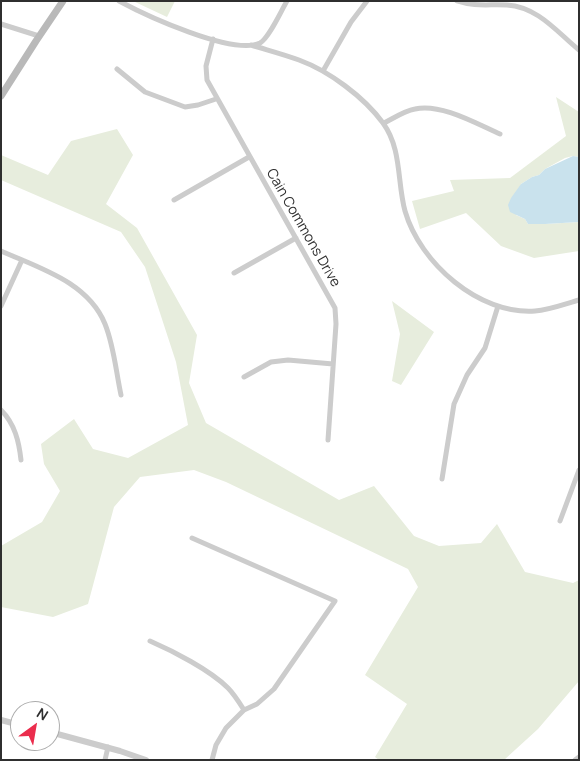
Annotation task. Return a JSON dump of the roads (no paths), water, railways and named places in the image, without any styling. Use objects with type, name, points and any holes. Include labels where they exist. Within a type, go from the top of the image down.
[{"type":"main road","points":[[1,96],[63,1]]},
{"type":"street","points":[[119,1],[197,35],[235,44],[252,45],[299,60],[323,71],[344,86],[384,123],[394,144],[405,211],[415,234],[425,250],[456,284],[472,296],[498,306],[519,311],[536,311],[579,300]]},
{"type":"street","points":[[252,45],[261,43],[267,36],[287,1]]},
{"type":"street","points":[[323,71],[351,22],[367,1]]},
{"type":"street","points":[[457,1],[476,6],[509,5],[532,11],[579,50]]},
{"type":"street","points":[[1,24],[39,36]]},
{"type":"street","name":"Cain Commons Drive","points":[[213,39],[206,66],[207,80],[335,308],[334,364],[328,440]]},
{"type":"street","points":[[116,69],[145,92],[185,107],[216,99]]},
{"type":"street","points":[[384,123],[405,112],[418,108],[431,108],[446,111],[500,134]]},
{"type":"street","points":[[174,200],[249,157]]},
{"type":"street","points":[[234,273],[296,238]]},
{"type":"street","points":[[1,251],[63,280],[80,290],[95,306],[105,323],[121,395]]},
{"type":"street","points":[[1,306],[22,260]]},
{"type":"street","points":[[442,478],[454,404],[467,376],[485,348],[498,306]]},
{"type":"street","points":[[244,377],[271,362],[288,360],[334,364]]},
{"type":"street","points":[[1,410],[12,424],[18,441],[21,460]]},
{"type":"street","points":[[560,521],[579,470]]},
{"type":"street","points":[[192,538],[335,601],[274,689],[257,704],[244,710],[226,728],[216,746],[212,760]]},
{"type":"street","points":[[150,640],[220,681],[234,694],[244,710]]},
{"type":"street","points":[[60,735],[108,747],[146,760]]},
{"type":"street","points":[[106,760],[108,747]]},
{"type":"street","points":[[575,760],[579,757]]},
{"type":"water","points":[[573,156],[579,157],[579,222],[528,224],[525,219],[510,212],[508,205],[521,184],[539,175],[545,169]]}]
